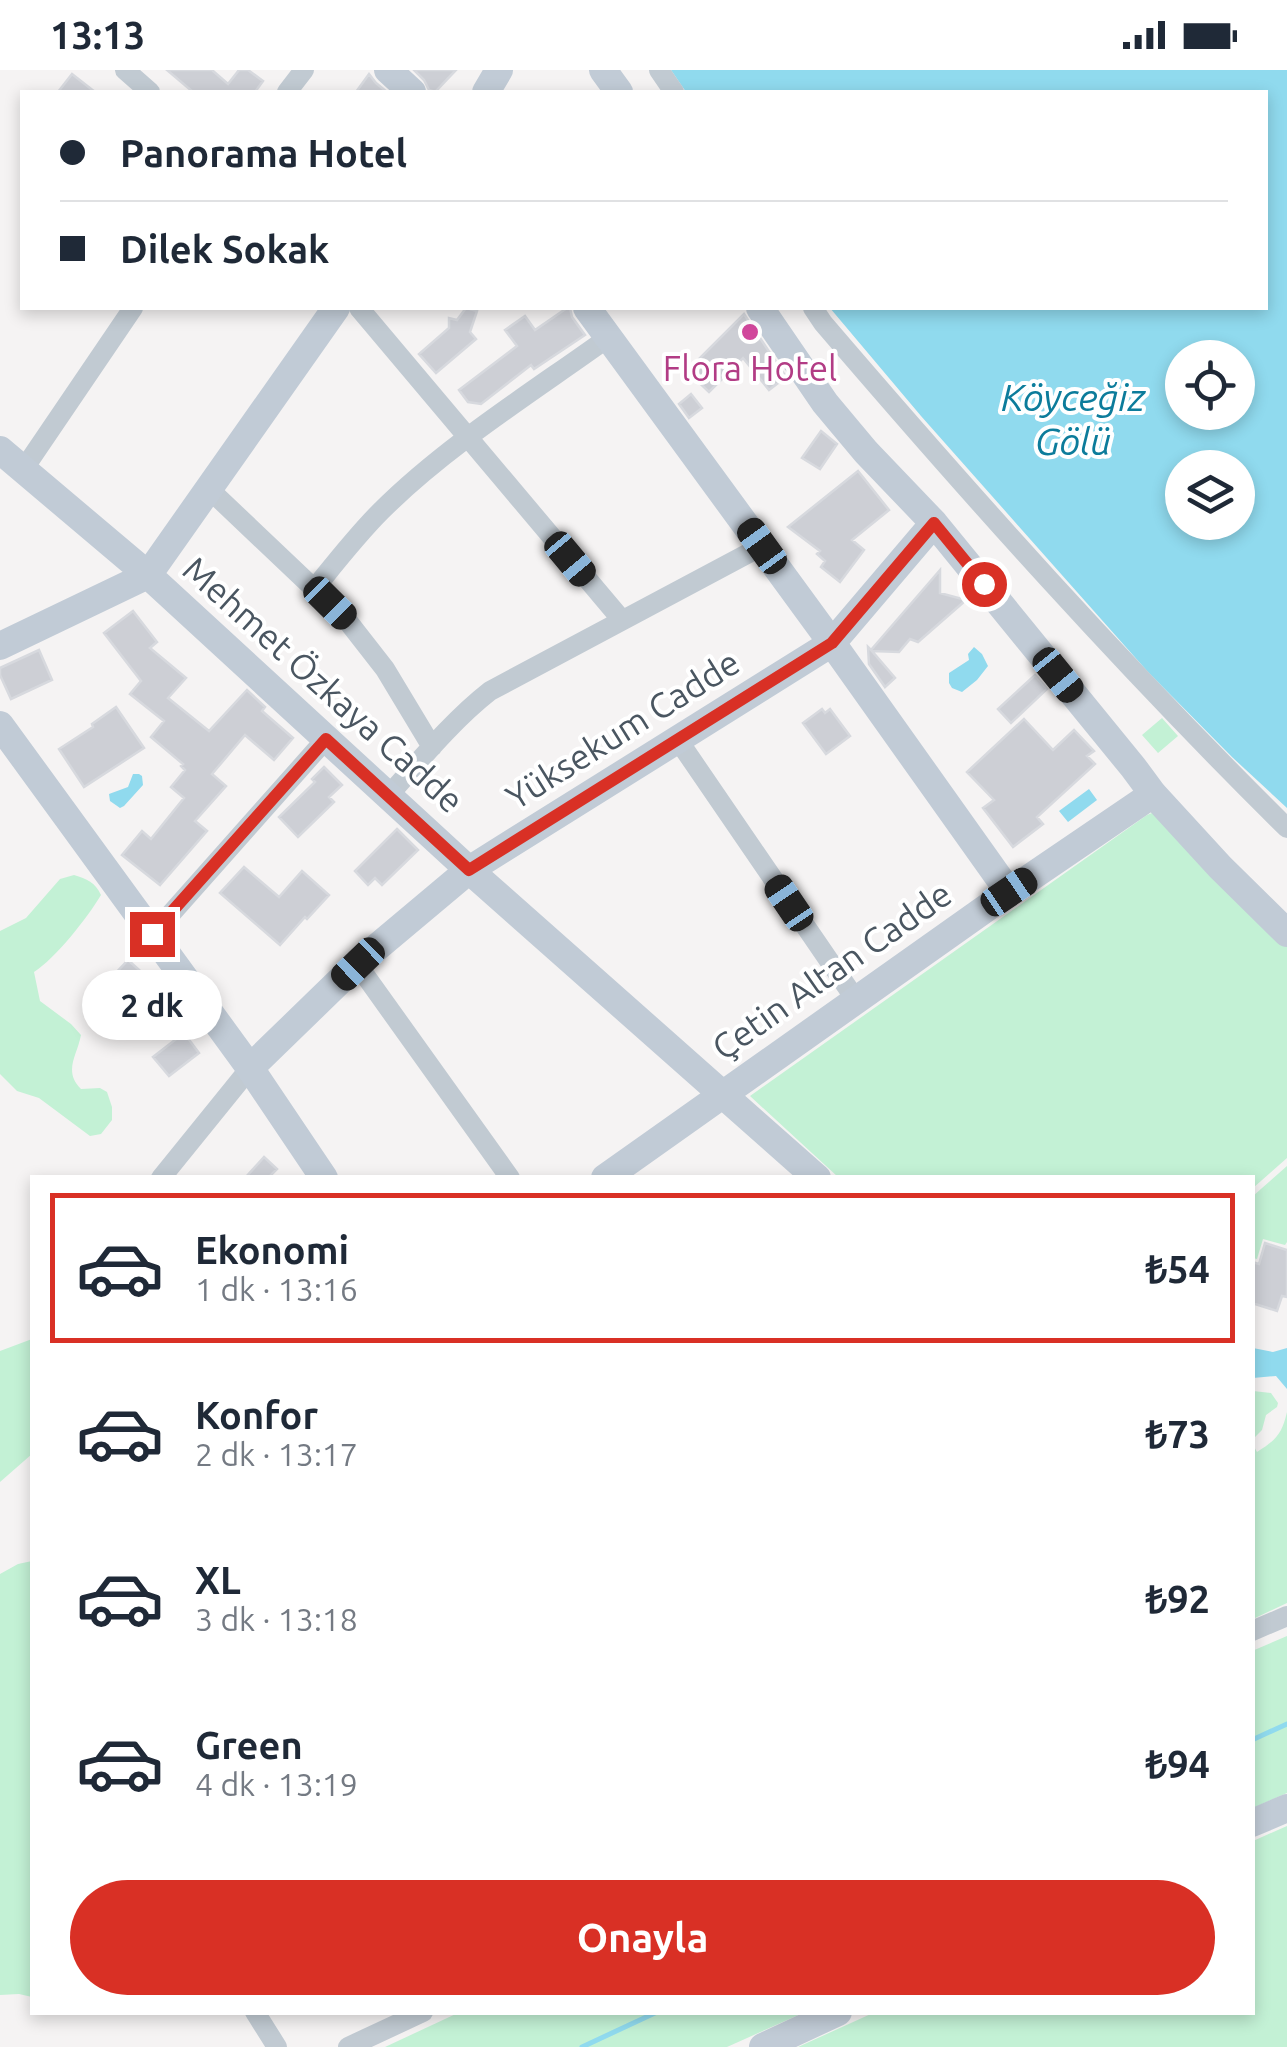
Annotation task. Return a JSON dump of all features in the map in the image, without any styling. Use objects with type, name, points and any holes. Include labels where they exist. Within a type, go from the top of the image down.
[{"type":"street","points":[[125,70],[148,90]]},
{"type":"street","points":[[388,70],[410,90]]},
{"type":"street","points":[[22,470],[132,310]]},
{"type":"street","points":[[0,646],[148,575],[335,310]]},
{"type":"street","points":[[361,310],[622,620]]},
{"type":"street","points":[[589,310],[1009,892]]},
{"type":"street","points":[[761,310],[826,403],[866,452],[934,523],[1152,794],[1287,933]]},
{"type":"street","points":[[814,310],[924,442],[1044,575],[1188,730],[1287,828]]},
{"type":"street","points":[[315,588],[382,510],[430,467],[608,337]]},
{"type":"street","name":"Mehmet Özkaya Cadde","points":[[0,450],[148,575],[469,870],[814,1175]]},
{"type":"street","points":[[208,490],[346,619],[385,669],[432,747]]},
{"type":"street","name":"Yüksekum Cadde","points":[[250,1068],[358,964],[469,870],[832,643],[934,523]]},
{"type":"street","points":[[390,794],[490,690],[762,546]]},
{"type":"street","points":[[0,725],[250,1068],[322,1175]]},
{"type":"street","points":[[152,934],[326,739]]},
{"type":"street","points":[[678,740],[856,1000]]},
{"type":"street","name":"Çetin Altan Cadde","points":[[609,1175],[1152,794]]},
{"type":"street","points":[[358,964],[508,1175]]},
{"type":"street","points":[[163,1175],[250,1068]]},
{"type":"street","points":[[1255,1629],[1287,1616]]},
{"type":"street","points":[[1255,1823],[1287,1808]]},
{"type":"street","points":[[257,2015],[277,2047]]},
{"type":"street","points":[[348,2047],[416,2015]]},
{"type":"street","points":[[762,2047],[831,2015]]},
{"type":"green space","points":[[1162,718],[1178,736],[1158,753],[1142,735]]},
{"type":"green space","points":[[1164,808],[1287,937],[1287,1158],[1255,1186],[1255,1175],[836,1175],[750,1096],[1147,815]]},
{"type":"green space","points":[[74,875],[90,882],[101,895],[52,958],[34,972],[40,1001],[81,1035],[72,1070],[76,1082],[81,1089],[100,1088],[107,1092],[112,1120],[101,1134],[90,1136],[39,1098],[17,1091],[0,1074],[0,931],[26,918],[60,879]]},
{"type":"green space","points":[[1287,1166],[1287,1242],[1285,1245],[1263,1239],[1257,1259],[1255,1258],[1255,1194]]},
{"type":"green space","points":[[30,1340],[30,1456],[0,1482],[0,1351]]},
{"type":"green space","points":[[1255,1391],[1271,1393],[1278,1403],[1266,1415],[1262,1430],[1255,1437]]},
{"type":"green space","points":[[1287,1412],[1287,1603],[1255,1618],[1255,1448],[1257,1452],[1280,1431]]},
{"type":"green space","points":[[30,1561],[30,1997],[0,1995],[0,1574]]},
{"type":"green space","points":[[1287,1636],[1287,1793],[1255,1807],[1255,1650]]},
{"type":"green space","points":[[1287,1826],[1287,2047],[798,2047],[869,2015],[1255,2015],[1255,1840]]},
{"type":"green space","points":[[454,2015],[799,2015],[727,2047],[385,2047]]},
{"type":"water","name":"Köyceğiz Gölü","points":[[671,70],[1287,70],[1287,808],[1148,672],[832,310],[1268,310],[1268,90],[685,90]]},
{"type":"water","points":[[974,647],[988,666],[962,692],[952,688],[949,673],[969,660],[968,654]]},
{"type":"water","points":[[133,774],[142,776],[143,785],[120,808],[110,801],[109,794],[128,787]]},
{"type":"water","points":[[1089,789],[1097,800],[1068,822],[1059,811]]},
{"type":"water","points":[[1255,1348],[1273,1352],[1287,1348],[1287,1389],[1276,1376],[1255,1378]]},
{"type":"building","points":[[167,70],[212,70],[228,84],[239,70],[248,70],[263,81],[256,90],[191,90]]},
{"type":"building","points":[[414,70],[456,70],[437,90],[429,90]]},
{"type":"building","points":[[72,74],[92,90],[60,90]]},
{"type":"building","points":[[369,74],[385,90],[357,90]]},
{"type":"building","points":[[464,310],[477,311],[470,332],[476,339],[436,373],[419,354],[449,328],[449,318],[457,320]]},
{"type":"building","points":[[564,310],[570,310],[585,335],[534,369],[531,365],[481,404],[468,402],[459,390],[517,346],[505,330],[525,316],[535,330]]},
{"type":"building","points":[[744,314],[786,377],[769,390],[743,358],[709,392],[687,371]]},
{"type":"building","points":[[691,394],[702,408],[689,418],[679,404]]},
{"type":"building","points":[[821,431],[837,444],[820,469],[802,458]]},
{"type":"building","points":[[858,471],[889,510],[852,540],[864,550],[840,582],[821,567],[825,561],[817,554],[820,551],[788,527]]},
{"type":"building","points":[[940,570],[940,593],[966,600],[918,642],[910,639],[899,652],[872,651],[895,678],[885,687],[869,664],[868,647],[871,650]]},
{"type":"building","points":[[133,611],[157,642],[150,648],[186,678],[168,698],[209,731],[247,690],[265,707],[262,711],[293,738],[274,760],[245,735],[212,774],[226,786],[195,821],[207,831],[160,885],[122,855],[142,831],[151,839],[184,798],[171,787],[185,770],[151,737],[164,721],[130,694],[141,681],[104,633]]},
{"type":"building","points":[[39,650],[52,680],[11,699],[0,668]]},
{"type":"building","points":[[1035,675],[1047,689],[1011,723],[998,709]]},
{"type":"building","points":[[116,707],[144,748],[84,787],[59,749]]},
{"type":"building","points":[[822,709],[825,713],[830,709],[850,736],[826,754],[803,723]]},
{"type":"building","points":[[1024,719],[1053,750],[1074,730],[1094,751],[1087,756],[1095,764],[1037,817],[1043,824],[1013,847],[983,808],[994,800],[967,772]]},
{"type":"building","points":[[324,767],[342,785],[329,797],[334,802],[298,837],[279,817],[315,782],[312,779]]},
{"type":"building","points":[[397,829],[418,850],[382,885],[375,878],[368,885],[355,871]]},
{"type":"building","points":[[244,867],[279,897],[302,871],[329,895],[280,945],[220,893]]},
{"type":"building","points":[[128,960],[147,977],[131,994],[113,976]]},
{"type":"building","points":[[184,1033],[199,1053],[169,1076],[153,1057]]},
{"type":"building","points":[[264,1157],[277,1169],[271,1175],[248,1175]]},
{"type":"building","points":[[1265,1243],[1287,1250],[1287,1297],[1282,1296],[1277,1311],[1255,1304],[1255,1263],[1259,1264]]},
{"type":"waterway","points":[[1255,1739],[1287,1724]]},
{"type":"waterway","points":[[582,2047],[651,2015]]},
{"type":"place","name":"Flora Hotel","points":[[750,332]]},
{"type":"route","points":[[152,934],[326,739],[469,870],[832,643],[934,523],[984,584]]}]
